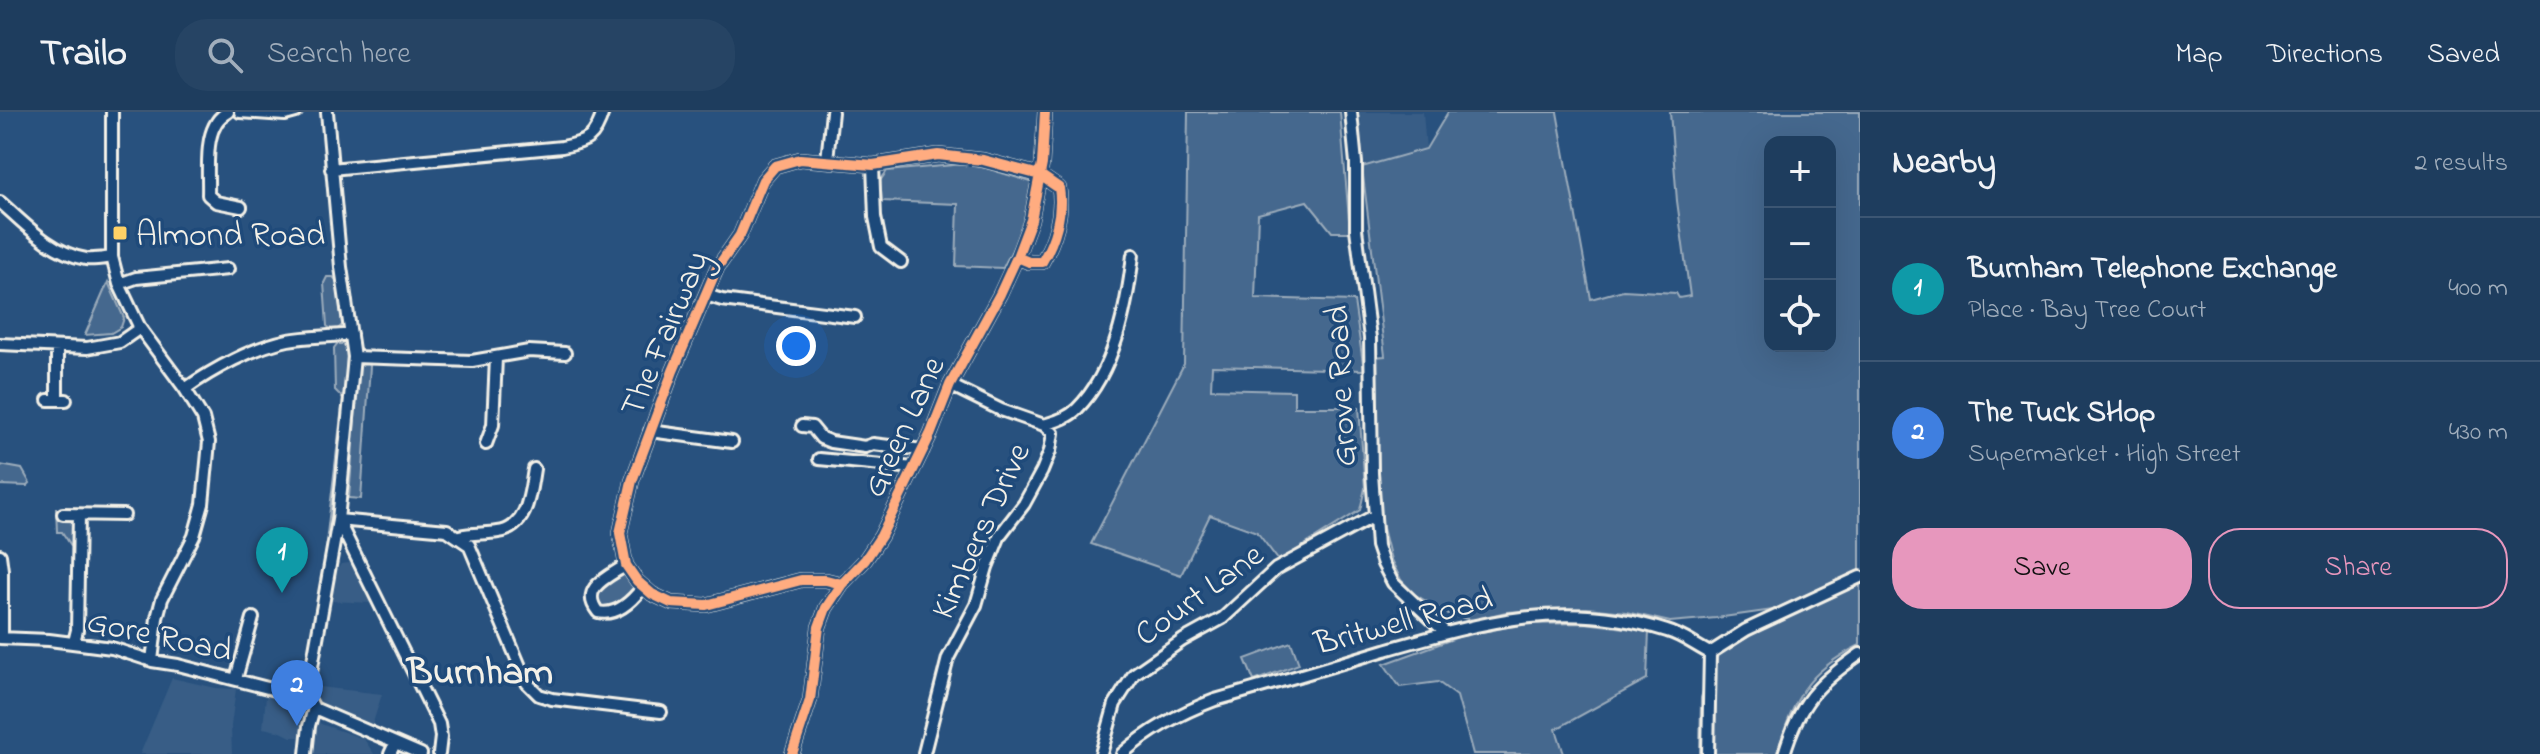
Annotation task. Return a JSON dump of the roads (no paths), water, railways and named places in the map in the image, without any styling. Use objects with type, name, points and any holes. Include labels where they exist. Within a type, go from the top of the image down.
[{"type":"street","points":[[112,112],[112,257],[119,284],[140,328],[203,418],[209,442],[203,504],[194,536],[162,599],[152,661]]},
{"type":"street","points":[[228,112],[219,116],[211,132],[208,195],[216,202],[241,207]]},
{"type":"street","points":[[240,112],[285,115],[296,112]]},
{"type":"street","points":[[327,112],[354,357],[338,520],[307,695],[314,708],[421,754]]},
{"type":"street","points":[[331,169],[562,147],[585,142],[598,129],[603,112]]},
{"type":"street","points":[[827,160],[832,112]]},
{"type":"street","name":"Green Lane","points":[[792,754],[810,700],[819,627],[826,608],[881,536],[923,450],[950,385],[1017,257],[1031,220],[1040,175],[1045,112]]},
{"type":"street","name":"Grove Road","points":[[1351,112],[1356,163],[1356,229],[1370,338],[1377,546],[1393,583],[1445,632]]},
{"type":"street","name":"The Fairway","points":[[642,588],[626,565],[620,533],[632,481],[717,268],[740,235],[763,180],[775,166],[800,159],[873,165],[938,155],[983,160],[1040,175]]},
{"type":"street","points":[[873,165],[875,217],[881,247],[901,262]]},
{"type":"street","points":[[1017,257],[1029,262],[1042,262],[1058,222],[1061,202],[1059,188],[1040,175]]},
{"type":"street","points":[[0,202],[40,238],[60,249],[87,259],[112,257]]},
{"type":"street","name":"Kimbers Drive","points":[[1044,425],[1063,419],[1077,410],[1108,363],[1128,300],[1133,255]]},
{"type":"street","points":[[119,284],[136,278],[228,269]]},
{"type":"street","name":"The Fairway","points":[[706,295],[722,300],[855,317]]},
{"type":"street","points":[[0,344],[87,348],[120,342],[140,328]]},
{"type":"street","points":[[185,389],[204,376],[270,344],[290,339],[351,334]]},
{"type":"street","points":[[57,347],[57,400]]},
{"type":"street","points":[[354,357],[472,361],[529,351],[565,353]]},
{"type":"street","points":[[486,444],[493,425],[496,358]]},
{"type":"street","name":"Kimbers Drive","points":[[924,753],[948,658],[976,605],[1000,535],[1024,504],[1050,451],[1053,433],[1044,425],[1001,410],[950,385]]},
{"type":"street","points":[[802,426],[812,427],[821,438],[831,442],[923,450]]},
{"type":"street","name":"The Fairway","points":[[650,431],[732,442]]},
{"type":"street","points":[[819,459],[914,468]]},
{"type":"street","points":[[459,536],[501,532],[511,527],[529,506],[534,469]]},
{"type":"street","points":[[63,514],[124,515]]},
{"type":"street","points":[[74,642],[77,630],[79,515]]},
{"type":"street","name":"Court Lane","points":[[1101,754],[1115,704],[1134,674],[1183,640],[1223,618],[1276,569],[1374,516]]},
{"type":"street","points":[[338,520],[447,530],[459,536],[469,545],[527,683],[539,695],[661,712]]},
{"type":"street","points":[[338,520],[439,724],[439,754]]},
{"type":"street","points":[[334,546],[351,548]]},
{"type":"street","points":[[0,555],[1,638]]},
{"type":"street","points":[[626,565],[591,593],[591,603],[598,612],[613,612],[642,588],[671,603],[706,605],[801,580],[826,580],[842,584]]},
{"type":"street","points":[[1708,754],[1710,653],[1746,630],[1860,577]]},
{"type":"street","name":"Britwell Road","points":[[1122,754],[1142,737],[1184,712],[1215,700],[1445,632],[1503,619],[1536,615],[1603,617],[1671,631],[1710,653]]},
{"type":"street","points":[[236,679],[248,623]]},
{"type":"street","name":"Gore Road","points":[[1,638],[74,642],[112,648],[152,661],[299,696],[307,695]]},
{"type":"street","points":[[1784,754],[1792,725],[1810,697],[1829,676],[1860,654]]},
{"type":"street","points":[[306,754],[314,708]]},
{"type":"street","points":[[390,754],[395,743]]},
{"type":"place","name":"Almond Road","points":[[120,233]]},
{"type":"place","name":"Burnham Telephone Exchange","points":[[282,593]]},
{"type":"place","name":"The Tuck SHop","points":[[297,726]]},
{"type":"district","name":"Burnham","points":[[480,670]]}]
